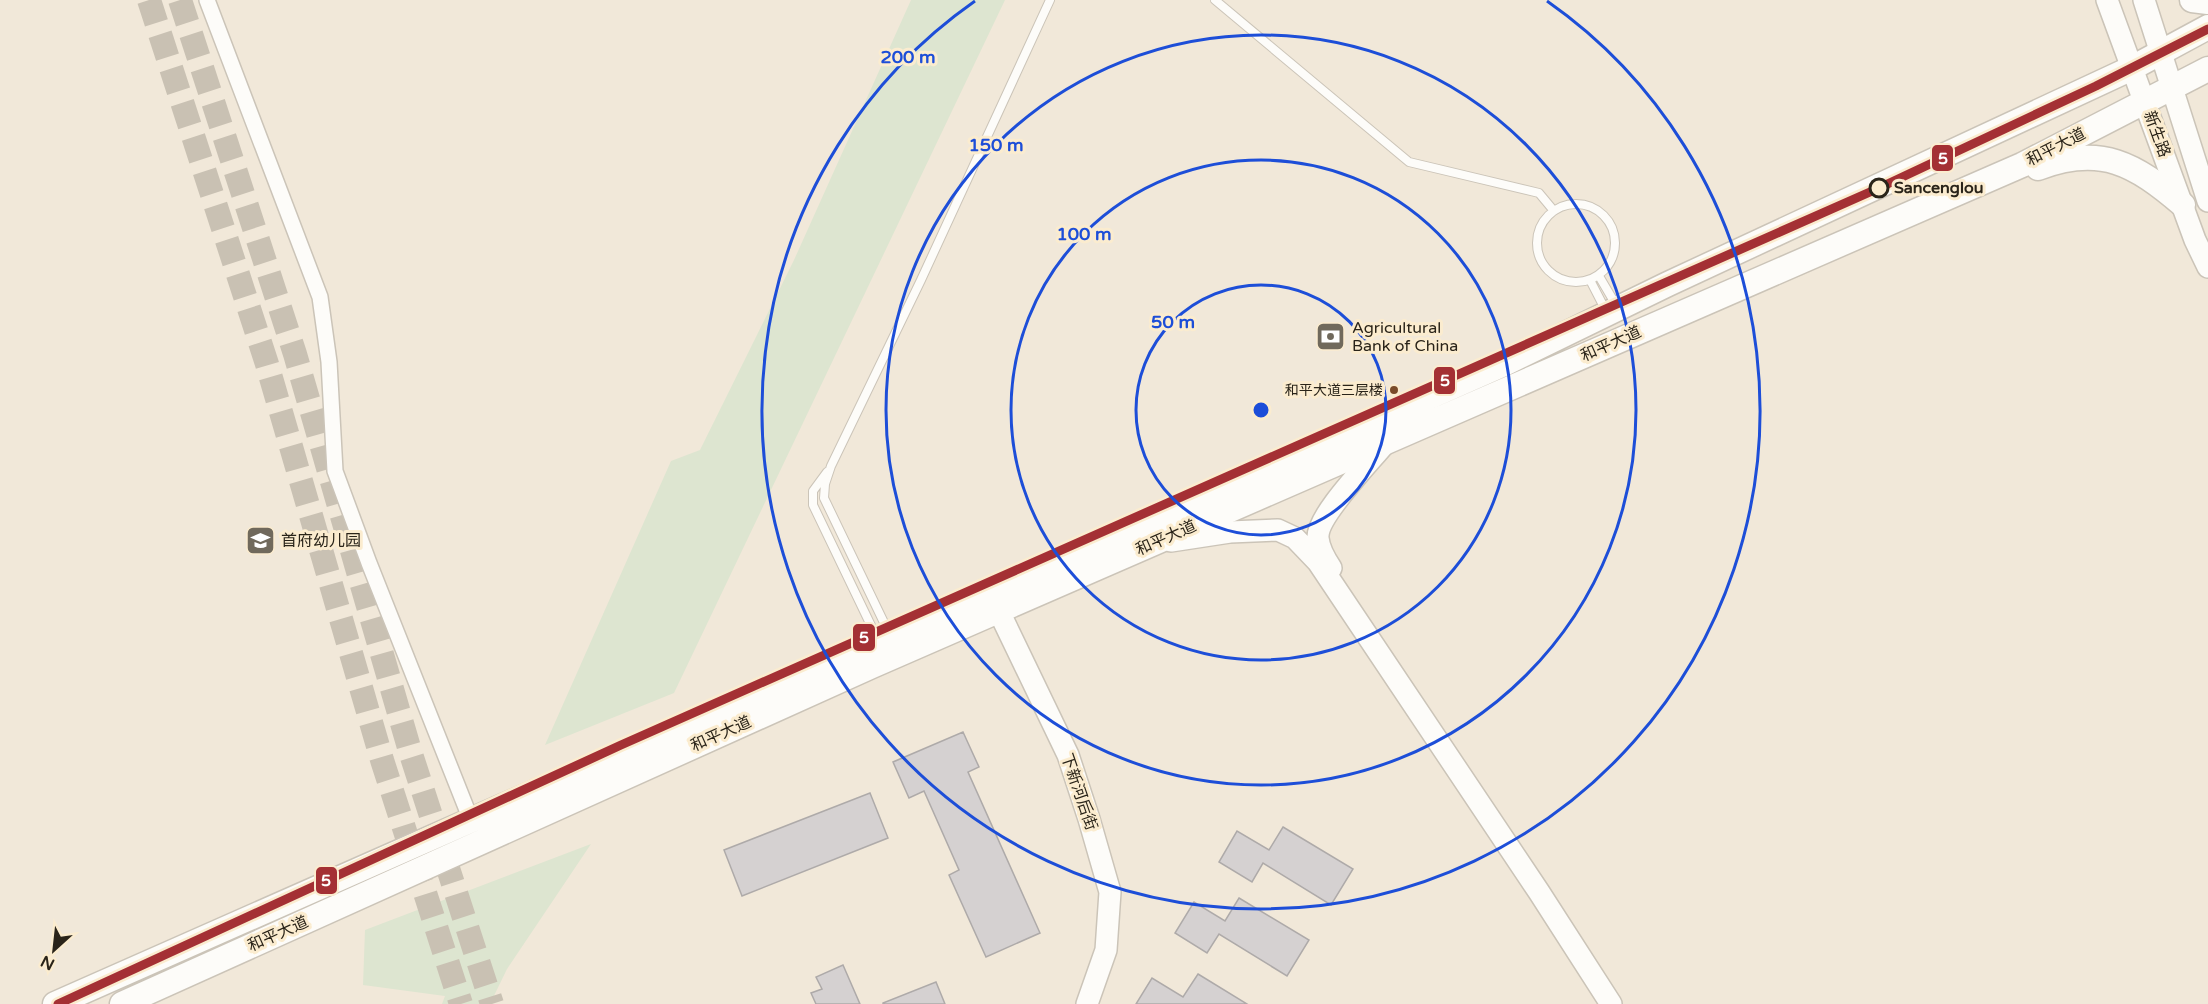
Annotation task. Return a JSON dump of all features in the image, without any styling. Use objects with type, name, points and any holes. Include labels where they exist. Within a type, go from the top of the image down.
[{"type":"main road","points":[[2192,0],[2208,2]]},
{"type":"main road","name":"和平大道","points":[[122,1004],[1504,364],[2132,68],[2208,27]]},
{"type":"main road","name":"和平大道","points":[[55,1004],[884,638],[1150,546],[2022,165],[2208,69]]},
{"type":"main road","points":[[2022,165],[2035,170],[2055,162],[2079,157],[2105,158],[2139,171],[2183,205]]},
{"type":"street","points":[[207,0],[320,297],[328,362],[335,471],[471,820]]},
{"type":"street","name":"新生路","points":[[2107,0],[2195,240],[2208,267]]},
{"type":"street","name":"新生路","points":[[2144,0],[2208,201]]},
{"type":"street","points":[[1386,442],[1321,522],[1318,537],[1324,557],[1619,1004]]},
{"type":"street","points":[[1150,546],[1230,532],[1278,530],[1295,538],[1318,562],[1539,892],[1611,1004]]},
{"type":"street","name":"下新河后街","points":[[994,601],[1068,755],[1110,892],[1106,950],[1087,1004]]},
{"type":"lane","points":[[884,638],[824,498],[825,484],[831,466],[921,280],[1050,0]]},
{"type":"lane","points":[[1215,0],[1409,162],[1539,193],[1554,211]]},
{"type":"lane","points":[[1573,205],[1584,205],[1593,208],[1609,222],[1613,231],[1615,251],[1612,261],[1599,276],[1579,283],[1560,279],[1544,266],[1537,246],[1541,226],[1554,211],[1573,205]]},
{"type":"lane","points":[[1599,276],[1613,311]]},
{"type":"lane","points":[[1590,280],[1613,311]]},
{"type":"lane","points":[[831,466],[813,491],[813,505],[884,638]]},
{"type":"green space","points":[[911,0],[1005,0],[674,693],[545,745],[671,461],[700,450],[794,260]]},
{"type":"green space","points":[[591,844],[507,969],[490,1004],[442,1004],[445,996],[363,985],[365,930]]},
{"type":"building","points":[[963,732],[979,767],[968,772],[1040,933],[986,957],[949,875],[959,870],[924,791],[909,798],[893,762]]},
{"type":"building","points":[[870,793],[888,838],[742,896],[724,850]]},
{"type":"building","points":[[1283,827],[1353,869],[1331,905],[1263,863],[1252,882],[1219,862],[1237,831],[1269,850]]},
{"type":"building","points":[[1239,898],[1309,940],[1287,976],[1219,934],[1207,953],[1175,933],[1194,902],[1225,921]]},
{"type":"building","points":[[843,965],[860,1004],[816,1004],[811,993],[822,989],[816,977]]},
{"type":"building","points":[[1198,974],[1247,1004],[1136,1004],[1152,978],[1183,997]]},
{"type":"building","points":[[936,982],[945,1004],[883,1004],[883,1003]]},
{"type":"tunnel","points":[[149,0],[267,364],[382,760],[461,1004]]},
{"type":"tunnel","points":[[180,0],[295,354],[410,751],[492,1004]]},
{"type":"transit line","name":"5","points":[[58,1004],[621,745],[1879,188],[2096,86],[2208,29]]},
{"type":"place","name":"Sancenglou","points":[[1879,188]]},
{"type":"place","name":"Agricultural Bank of China","points":[[1331,337]]},
{"type":"place","name":"和平大道三层楼","points":[[1394,390]]},
{"type":"place","name":"首府幼儿园","points":[[260,541]]}]
